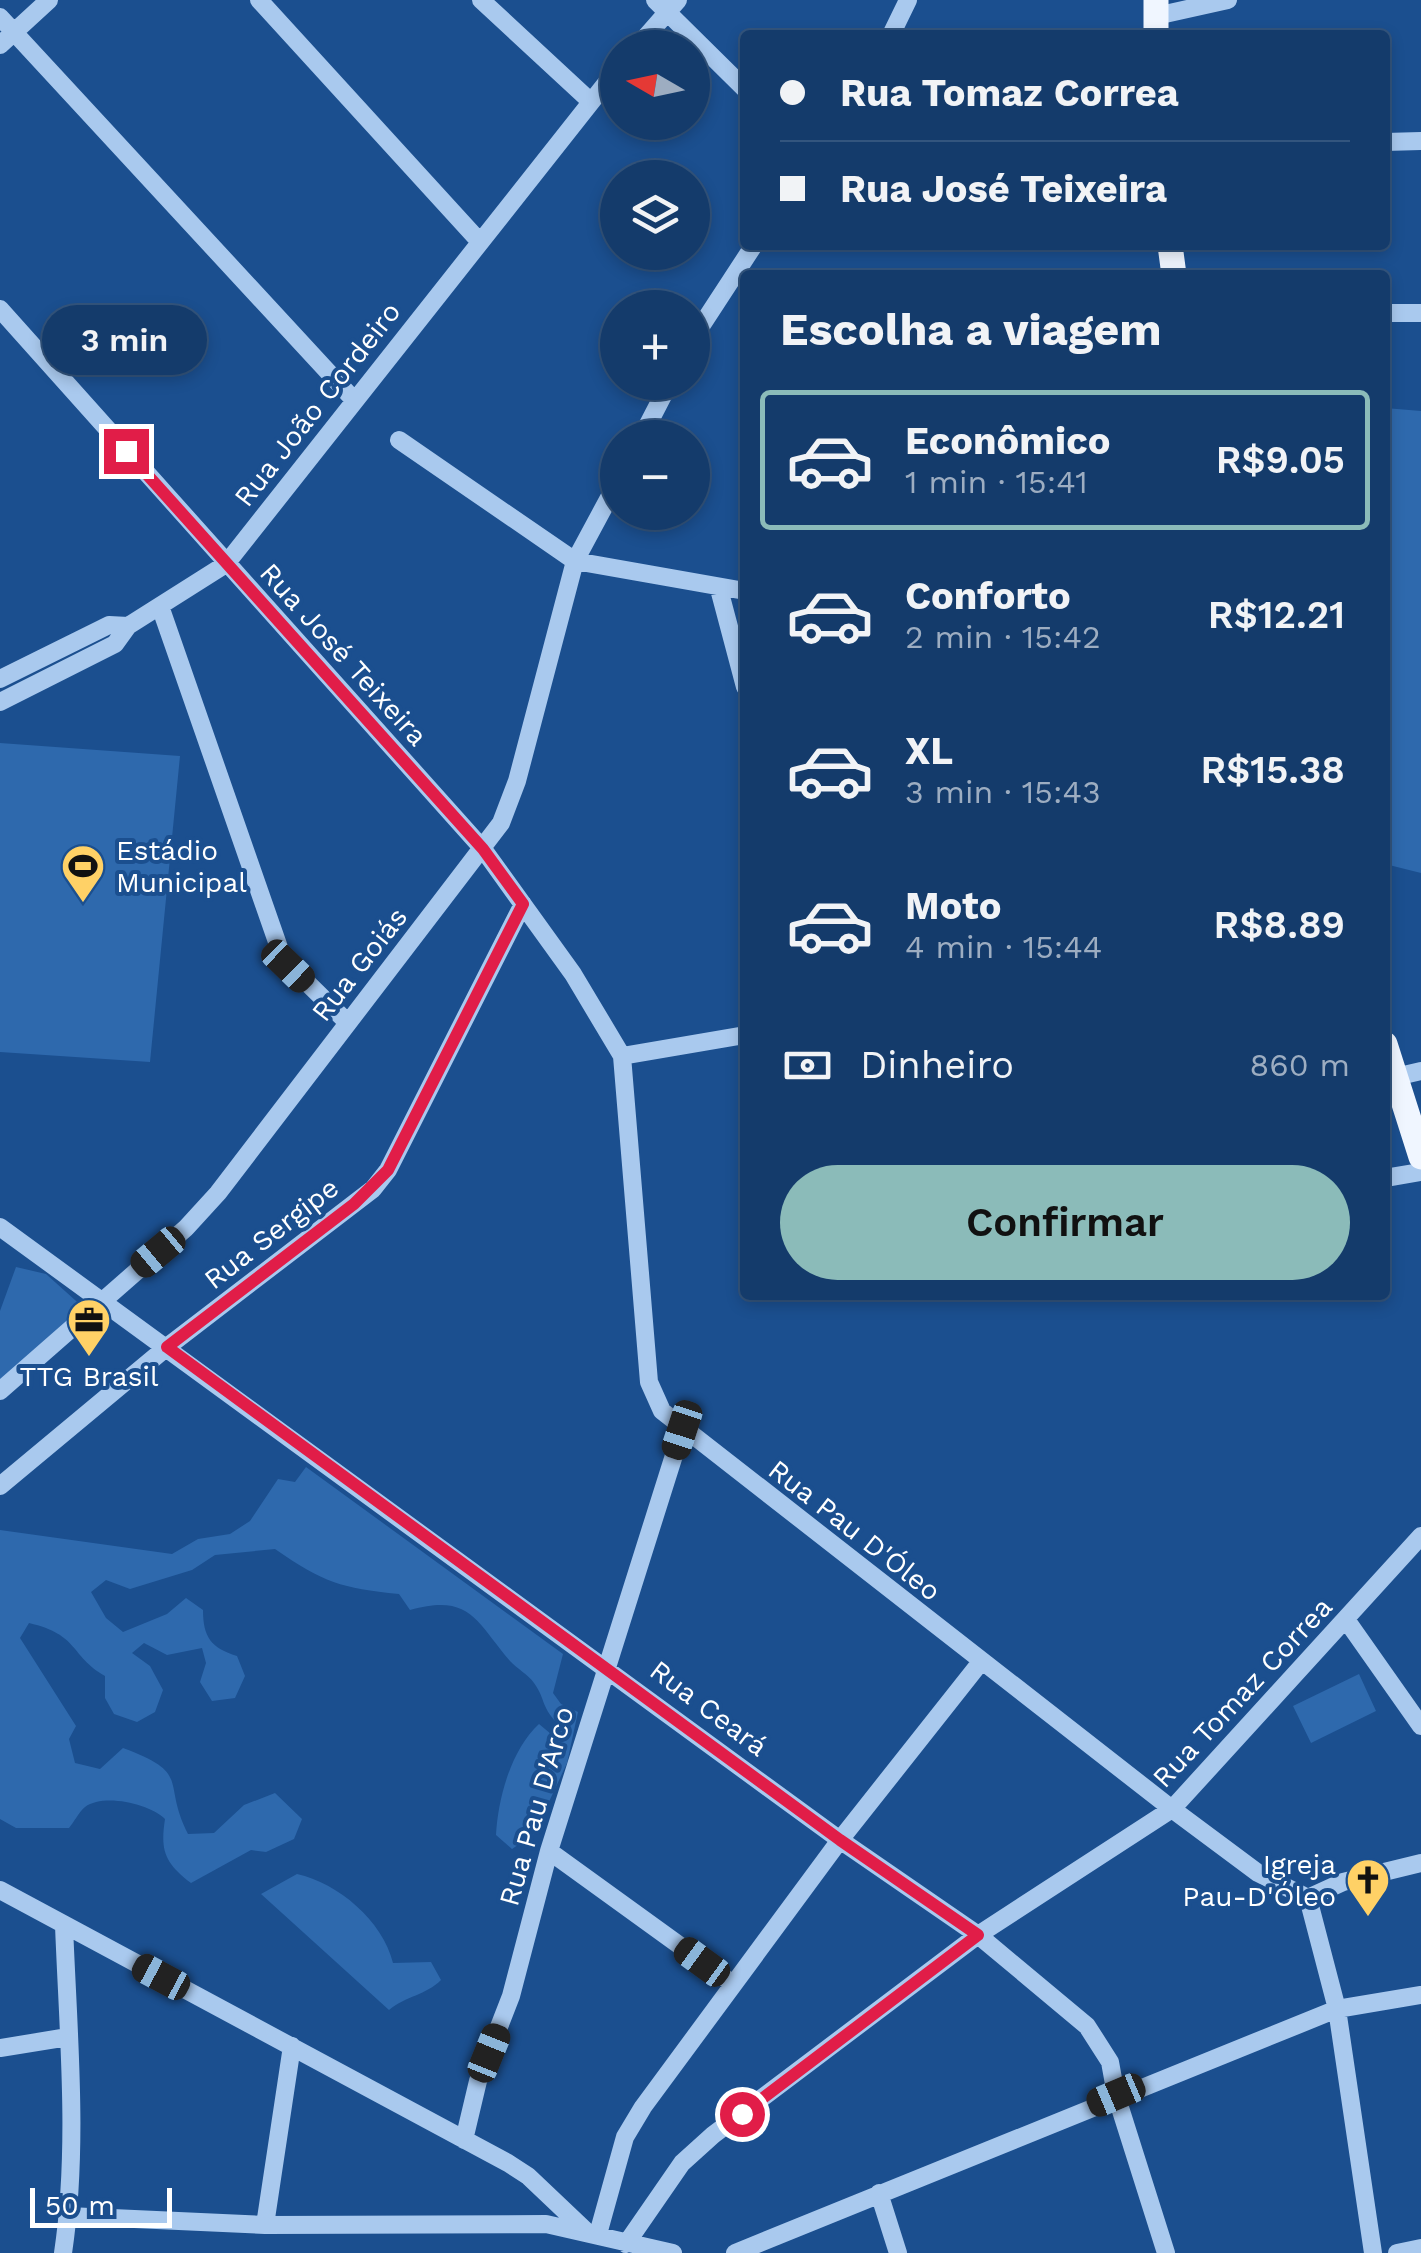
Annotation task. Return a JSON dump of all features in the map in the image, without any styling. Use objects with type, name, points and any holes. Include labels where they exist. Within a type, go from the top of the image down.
[{"type":"main road","points":[[1390,1051],[1408,1074],[1421,1157]]},
{"type":"street","points":[[7,39],[49,0]]},
{"type":"street","points":[[259,0],[480,242]]},
{"type":"street","points":[[482,0],[589,100]]},
{"type":"street","points":[[893,30],[908,0]]},
{"type":"street","points":[[1156,17],[1228,0]]},
{"type":"street","points":[[649,30],[667,4],[740,84]]},
{"type":"street","points":[[0,16],[7,39],[354,400]]},
{"type":"street","name":"Rua João Cordeiro","points":[[0,702],[115,644],[128,626],[161,609],[226,564],[600,88]]},
{"type":"street","points":[[1390,142],[1421,141]]},
{"type":"street","points":[[710,312],[751,250]]},
{"type":"street","name":"Rua José Teixeira","points":[[0,310],[483,849],[573,974],[622,1056]]},
{"type":"street","points":[[1390,313],[1421,313]]},
{"type":"street","points":[[399,440],[575,561],[740,591]]},
{"type":"street","name":"Rua Goiás","points":[[0,1391],[186,1228],[218,1193],[501,823],[517,781],[575,561],[600,514]]},
{"type":"street","points":[[719,589],[740,668]]},
{"type":"street","points":[[161,609],[283,958],[348,1022]]},
{"type":"street","points":[[0,679],[109,625],[128,626]]},
{"type":"street","name":"Rua Sergipe","points":[[0,1486],[167,1347],[354,1204],[388,1170],[523,904]]},
{"type":"street","points":[[622,1056],[740,1035]]},
{"type":"street","name":"Rua Pau D'Óleo","points":[[622,1056],[649,1382],[662,1411],[980,1663],[1172,1809],[1258,1873],[1308,1898]]},
{"type":"street","points":[[1390,1177],[1421,1172]]},
{"type":"street","name":"Rua Ceará","points":[[0,1227],[840,1840],[978,1935],[1087,2026],[1110,2062],[1116,2095],[1166,2253]]},
{"type":"street","name":"Rua Pau D'Arco","points":[[464,2140],[478,2081],[511,1996],[549,1851],[682,1430]]},
{"type":"street","name":"Rua Tomaz Correa","points":[[626,2244],[682,2163],[713,2135],[978,1935],[1172,1809],[1421,1536]]},
{"type":"street","points":[[1347,1621],[1413,1701],[1421,1726]]},
{"type":"street","points":[[592,2233],[625,2137],[840,1840],[980,1663]]},
{"type":"street","points":[[549,1851],[733,1984]]},
{"type":"street","points":[[1372,2253],[1337,2009],[1308,1898],[1343,1882],[1421,1863]]},
{"type":"street","points":[[0,1890],[528,2176],[592,2233]]},
{"type":"street","points":[[62,2253],[68,2216],[64,1925]]},
{"type":"street","points":[[734,2253],[1116,2095],[1337,2009],[1421,1995]]},
{"type":"street","points":[[0,2048],[68,2037]]},
{"type":"street","points":[[265,2225],[292,2046]]},
{"type":"street","points":[[879,2194],[898,2253]]},
{"type":"street","points":[[68,2216],[265,2225],[516,2223],[592,2233],[673,2253]]},
{"type":"street","points":[[1397,2253],[1421,2248]]},
{"type":"shaded area","points":[[1390,408],[1421,411],[1421,873],[1390,865]]},
{"type":"shaded area","name":"Estádio Municipal","points":[[0,743],[180,756],[150,1062],[0,1052]]},
{"type":"shaded area","points":[[16,1267],[46,1274],[85,1309],[0,1383],[0,1311]]},
{"type":"shaded area","points":[[306,1467],[563,1654],[553,1693],[561,1704],[578,1712],[567,1763],[534,1834],[512,1849],[496,1835],[503,1790],[521,1747],[539,1724],[557,1739],[562,1728],[532,1680],[510,1661],[470,1614],[459,1608],[446,1605],[410,1610],[399,1594],[334,1582],[275,1549],[215,1555],[192,1570],[130,1589],[106,1580],[91,1592],[106,1618],[123,1632],[167,1614],[186,1598],[203,1610],[210,1640],[237,1656],[245,1676],[235,1698],[212,1701],[200,1682],[206,1663],[202,1648],[167,1655],[144,1643],[132,1653],[150,1666],[163,1690],[155,1712],[137,1722],[114,1714],[105,1698],[105,1676],[57,1633],[29,1623],[20,1638],[76,1726],[69,1739],[75,1763],[100,1769],[123,1748],[159,1765],[172,1781],[188,1834],[214,1833],[244,1805],[275,1793],[302,1819],[294,1839],[266,1852],[251,1850],[191,1883],[166,1856],[165,1819],[138,1805],[93,1803],[83,1809],[69,1828],[16,1828],[0,1819],[0,1530],[172,1554],[198,1539],[230,1534],[250,1521],[278,1479],[295,1482]]},
{"type":"shaded area","points":[[1359,1674],[1376,1711],[1311,1743],[1293,1706]]},
{"type":"shaded area","points":[[297,1874],[328,1886],[357,1906],[380,1933],[393,1963],[431,1962],[441,1980],[389,2010],[261,1894]]},
{"type":"place","name":"Estádio Municipal","points":[[83,904]]},
{"type":"place","name":"TTG Brasil","points":[[89,1358]]},
{"type":"place","name":"Igreja Pau-D'Óleo","points":[[1368,1918]]},
{"type":"route","points":[[126,451],[483,849],[523,904],[388,1170],[354,1204],[167,1347],[840,1840],[978,1935],[742,2114]]}]
